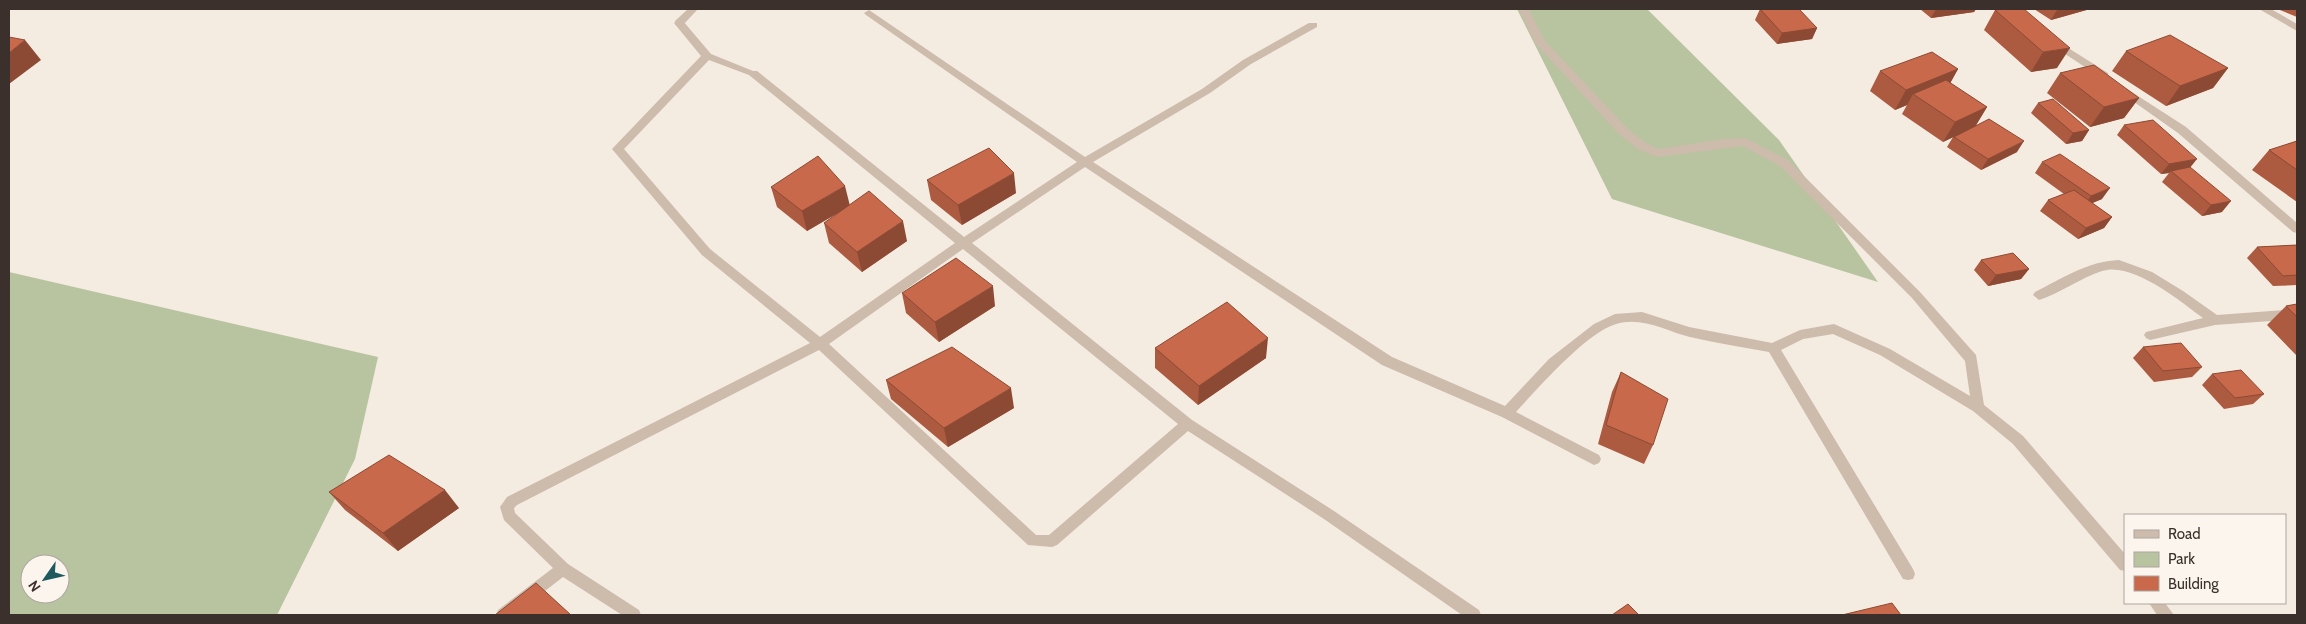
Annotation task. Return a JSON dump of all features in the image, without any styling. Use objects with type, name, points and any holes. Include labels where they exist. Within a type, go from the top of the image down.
[{"type":"street","points":[[693,9],[678,23],[707,56],[753,72],[962,244],[1186,424],[1329,514],[1474,615]]},
{"type":"street","points":[[1524,9],[1539,41],[1624,132],[1642,146],[1657,153],[1724,143],[1745,142],[1784,163],[1916,295],[1972,359],[1978,407]]},
{"type":"street","points":[[2264,9],[2297,28]]},
{"type":"street","points":[[870,13],[1085,162],[1387,361],[1506,412],[1594,459]]},
{"type":"street","points":[[634,615],[563,569],[509,516],[506,507],[512,501],[820,344],[962,244],[1085,162],[1206,91],[1247,62],[1313,25]]},
{"type":"street","points":[[2042,34],[2094,67],[2119,87],[2182,130],[2297,229]]},
{"type":"street","points":[[707,56],[618,149],[706,252],[820,344],[1034,541],[1052,541],[1186,424]]},
{"type":"street","points":[[2039,294],[2108,264],[2135,269],[2167,285],[2215,320]]},
{"type":"street","points":[[2150,335],[2215,320],[2297,314]]},
{"type":"street","points":[[1506,412],[1554,362],[1598,327],[1615,320],[1642,317],[1689,332],[1773,348],[1800,335],[1834,329],[1885,352],[1978,407],[2018,440],[2124,565]]},
{"type":"street","points":[[1773,348],[1908,574]]},
{"type":"street","points":[[503,615],[563,569]]},
{"type":"street","points":[[2157,604],[2167,615]]},
{"type":"green space","points":[[1517,9],[1647,9],[1779,140],[1878,282],[1612,199]]},
{"type":"green space","points":[[9,272],[378,357],[355,459],[277,615],[9,615]]},
{"type":"building","points":[[1760,9],[1799,9],[1817,28],[1782,33]]},
{"type":"building","points":[[2024,9],[2070,48],[2043,52],[1995,10]]},
{"type":"building","points":[[2170,35],[2228,68],[2180,86],[2126,51]]},
{"type":"building","points":[[9,37],[25,40],[9,53]]},
{"type":"building","points":[[1932,52],[1958,69],[1906,90],[1880,71]]},
{"type":"building","points":[[2094,65],[2139,98],[2104,107],[2060,73]]},
{"type":"building","points":[[1946,80],[1987,107],[1955,122],[1913,94]]},
{"type":"building","points":[[2053,99],[2089,130],[2073,133],[2038,103]]},
{"type":"building","points":[[1989,119],[2024,141],[1988,159],[1954,137]]},
{"type":"building","points":[[2153,120],[2197,159],[2169,164],[2124,125]]},
{"type":"building","points":[[2297,141],[2297,170],[2269,150]]},
{"type":"building","points":[[989,148],[1014,173],[958,205],[927,180]]},
{"type":"building","points":[[2060,154],[2110,188],[2091,196],[2042,162]]},
{"type":"building","points":[[818,156],[845,186],[802,211],[771,187]]},
{"type":"building","points":[[2190,167],[2231,201],[2211,205],[2171,171]]},
{"type":"building","points":[[2074,190],[2112,217],[2086,228],[2048,200]]},
{"type":"building","points":[[869,191],[903,221],[857,252],[824,223]]},
{"type":"building","points":[[2297,245],[2297,275],[2283,276],[2257,247]]},
{"type":"building","points":[[2013,253],[2029,269],[1996,275],[1981,260]]},
{"type":"building","points":[[956,258],[993,286],[935,322],[902,293]]},
{"type":"building","points":[[1227,302],[1268,338],[1199,386],[1155,348]]},
{"type":"building","points":[[2297,304],[2297,317],[2286,306]]},
{"type":"building","points":[[2181,343],[2202,367],[2163,371],[2143,347]]},
{"type":"building","points":[[952,347],[1011,388],[944,428],[886,380]]},
{"type":"building","points":[[2241,370],[2264,394],[2235,398],[2212,374]]},
{"type":"building","points":[[1621,372],[1668,399],[1653,445],[1606,425]]},
{"type":"building","points":[[389,455],[445,490],[383,533],[329,492]]},
{"type":"building","points":[[536,583],[571,615],[495,615]]},
{"type":"building","points":[[1892,603],[1901,615],[1842,615]]},
{"type":"building","points":[[1628,604],[1639,615],[1612,615]]}]
